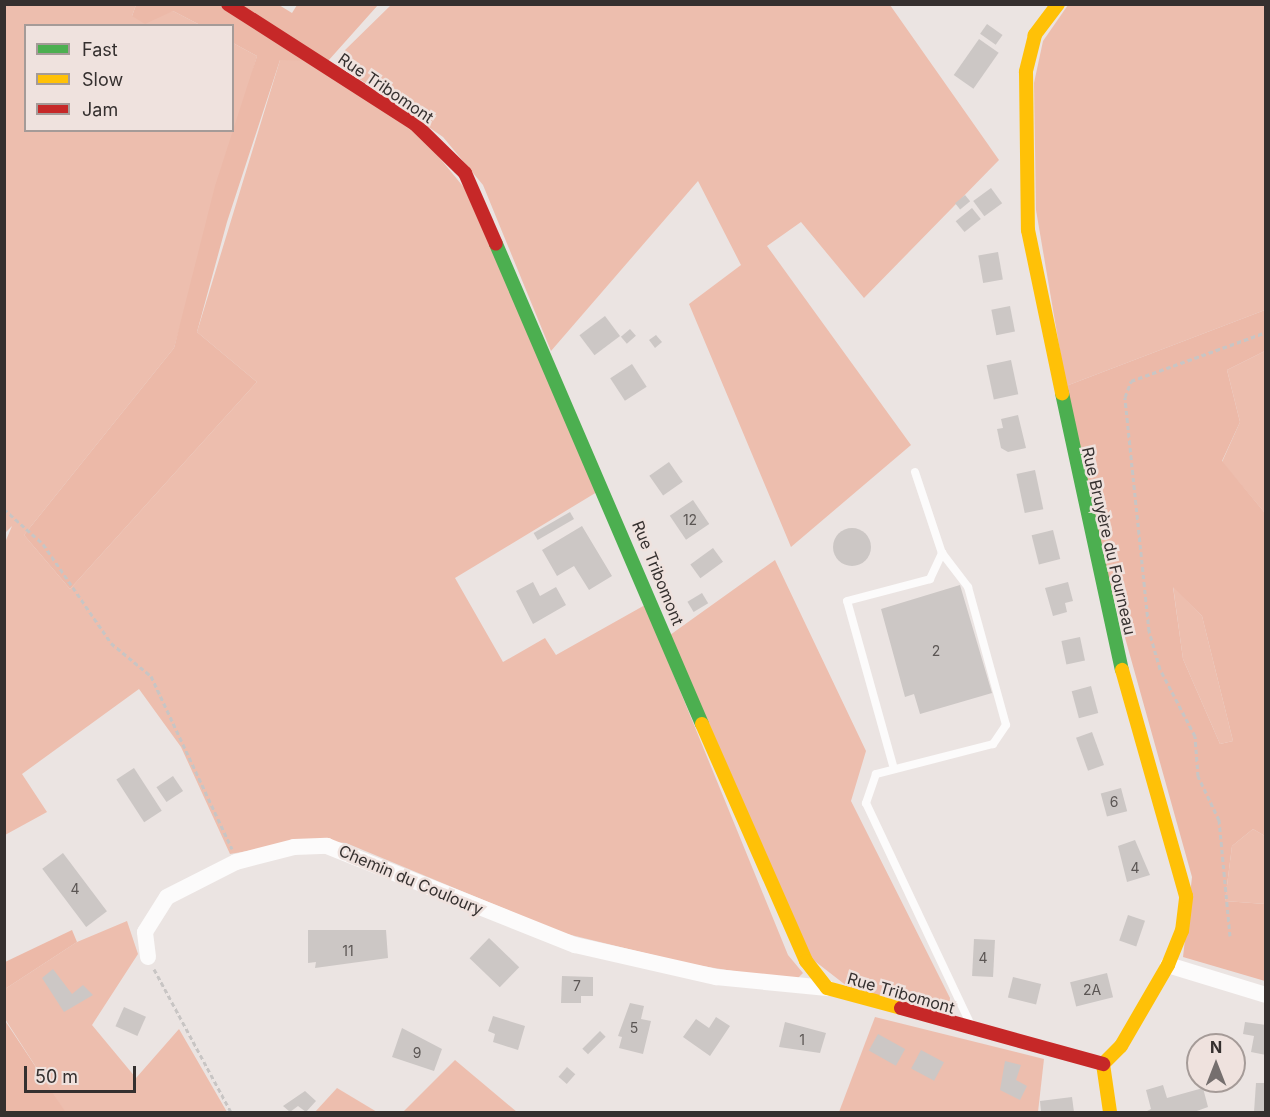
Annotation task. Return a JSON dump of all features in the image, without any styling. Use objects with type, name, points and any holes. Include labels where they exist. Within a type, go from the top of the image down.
[{"type":"street","name":"Rue Tribomont","points":[[228,4],[415,124],[465,173],[640,570],[740,817],[806,961],[827,988],[1103,1064]]},
{"type":"street","name":"Rue Bruyère du Fourneau","points":[[1058,4],[1035,35],[1026,72],[1028,230],[1109,623],[1186,896],[1182,931],[1168,964],[1121,1046],[1103,1064]]},
{"type":"street","name":"Chemin du Couloury","points":[[148,957],[145,932],[152,913],[167,897],[236,862],[294,847],[342,849],[574,945],[716,977],[827,988]]},
{"type":"street","points":[[1168,964],[1266,995]]},
{"type":"street","points":[[1103,1064],[1110,1113]]},
{"type":"lane","points":[[915,472],[942,553],[968,587],[1006,725],[993,744],[876,774],[866,803],[974,1030]]},
{"type":"lane","points":[[894,770],[847,602],[930,579],[942,553]]},
{"type":"path","points":[[1230,936],[1219,820],[1198,776],[1195,736],[1160,669],[1149,631],[1125,397],[1131,381],[1266,332]]},
{"type":"path","points":[[4,509],[43,544],[111,642],[151,676],[236,862]]},
{"type":"path","points":[[148,957],[231,1113]]},
{"type":"shaded area","points":[[5,5],[136,5],[132,16],[173,11],[198,24],[24,24],[24,132],[234,132],[234,44],[257,56],[174,348],[24,535],[70,589],[257,382],[197,332],[280,60],[305,60],[420,134],[466,190],[597,492],[455,578],[503,662],[545,638],[556,655],[645,605],[788,955],[803,973],[795,981],[690,964],[563,933],[346,843],[311,840],[230,854],[181,747],[139,689],[22,774],[47,812],[5,835],[4,545],[12,526],[5,533]]},
{"type":"shaded area","points":[[136,5],[279,5],[292,13],[297,5],[378,5],[328,61],[280,60],[227,222],[197,332],[257,382],[70,589],[24,535],[174,348],[215,186],[257,56],[234,44],[234,24],[198,24],[173,11],[145,24],[132,16]]},
{"type":"shaded area","points":[[391,5],[890,5],[999,160],[864,298],[801,222],[767,246],[911,445],[791,547],[689,304],[741,265],[698,181],[551,351],[483,185],[443,137],[345,69],[343,52]]},
{"type":"shaded area","points":[[1068,5],[1265,5],[1265,310],[1066,386],[1036,210],[1034,83],[1043,41]]},
{"type":"shaded area","points":[[1265,310],[1265,351],[1227,370],[1240,422],[1222,461],[1265,513],[1265,836],[1253,829],[1232,846],[1225,901],[1265,904],[1265,981],[1183,957],[1192,877],[1105,566],[1066,386]],"holes":[[[1173,587],[1202,616],[1233,741],[1220,744],[1183,659]]]},
{"type":"shaded area","points":[[1265,351],[1265,513],[1222,462],[1240,422],[1227,370]]},
{"type":"shaded area","points":[[775,560],[866,751],[851,801],[950,998],[948,1016],[852,990],[812,959],[670,635]]},
{"type":"shaded area","points":[[1173,586],[1202,616],[1233,741],[1220,744],[1183,659]]},
{"type":"shaded area","points":[[1253,829],[1265,836],[1265,904],[1225,901],[1232,846]]},
{"type":"shaded area","points":[[127,921],[138,954],[92,1025],[136,1078],[179,1029],[227,1112],[65,1112],[5,1019],[5,989],[77,942]]},
{"type":"shaded area","points":[[72,930],[77,942],[5,989],[5,962]]},
{"type":"shaded area","points":[[875,1017],[1044,1059],[1038,1112],[839,1112]]},
{"type":"shaded area","points":[[4,1019],[65,1111],[65,1112],[5,1112]]},
{"type":"shaded area","points":[[455,1060],[517,1112],[403,1112]]},
{"type":"shaded area","points":[[337,1088],[377,1112],[315,1112]]},
{"type":"building","points":[[987,24],[1003,35],[996,45],[980,34]]},
{"type":"building","points":[[979,39],[999,53],[973,89],[954,75]]},
{"type":"building","points":[[991,188],[1002,203],[984,216],[973,201]]},
{"type":"building","points":[[965,195],[970,201],[960,209],[955,203]]},
{"type":"building","points":[[972,208],[981,219],[964,232],[956,221]]},
{"type":"building","points":[[998,252],[1003,280],[983,283],[978,255]]},
{"type":"building","points":[[1010,306],[1015,332],[996,335],[991,310]]},
{"type":"building","points":[[605,316],[620,336],[594,355],[579,335]]},
{"type":"building","points":[[630,329],[636,336],[627,344],[621,337]]},
{"type":"building","points":[[656,335],[662,342],[655,348],[649,340]]},
{"type":"building","points":[[1011,360],[1018,394],[994,399],[987,365]]},
{"type":"building","points":[[632,364],[647,387],[625,401],[610,378]]},
{"type":"building","points":[[1018,415],[1026,448],[1008,452],[1001,448],[997,429],[1003,428],[1001,419]]},
{"type":"building","points":[[669,462],[683,482],[663,495],[649,476]]},
{"type":"building","points":[[1035,470],[1043,509],[1025,513],[1016,474]]},
{"type":"building","points":[[693,500],[709,524],[686,540],[670,516]]},
{"type":"building","points":[[570,512],[574,519],[538,540],[534,533]]},
{"type":"building","points":[[582,526],[612,576],[589,590],[574,566],[557,576],[542,550]]},
{"type":"building","points":[[852,528],[865,534],[871,547],[865,560],[852,566],[839,560],[833,547],[839,534]]},
{"type":"building","points":[[1053,530],[1060,559],[1039,564],[1032,535]]},
{"type":"building","points":[[713,548],[723,562],[700,578],[690,564]]},
{"type":"building","points":[[533,582],[540,596],[556,587],[566,605],[533,624],[516,591]]},
{"type":"building","points":[[1068,582],[1073,601],[1065,603],[1067,612],[1053,616],[1045,588]]},
{"type":"building","points":[[960,585],[992,693],[920,714],[914,694],[905,697],[881,609]]},
{"type":"building","points":[[702,593],[708,603],[694,612],[687,602]]},
{"type":"building","points":[[1080,637],[1085,660],[1066,664],[1061,641]]},
{"type":"building","points":[[1091,686],[1098,713],[1079,718],[1072,691]]},
{"type":"building","points":[[1092,732],[1104,765],[1088,771],[1076,738]]},
{"type":"building","points":[[134,768],[162,811],[144,822],[116,779]]},
{"type":"building","points":[[173,776],[183,791],[166,802],[156,787]]},
{"type":"building","points":[[1121,788],[1127,811],[1107,817],[1101,793]]},
{"type":"building","points":[[1135,840],[1150,875],[1127,882],[1118,846]]},
{"type":"building","points":[[63,853],[107,911],[86,927],[42,869]]},
{"type":"building","points":[[1128,915],[1145,921],[1136,946],[1119,941]]},
{"type":"building","points":[[308,930],[386,930],[388,958],[315,968],[316,962],[308,963]]},
{"type":"building","points":[[489,938],[519,967],[500,987],[470,958]]},
{"type":"building","points":[[974,939],[995,940],[993,977],[972,976]]},
{"type":"building","points":[[53,969],[72,994],[83,985],[93,995],[64,1012],[42,978]]},
{"type":"building","points":[[1107,973],[1113,997],[1076,1006],[1070,982]]},
{"type":"building","points":[[562,976],[593,977],[593,996],[581,996],[581,1003],[561,1003]]},
{"type":"building","points":[[1013,977],[1041,984],[1036,1004],[1008,997]]},
{"type":"building","points":[[630,1003],[644,1006],[641,1019],[651,1021],[643,1054],[619,1048],[622,1037],[618,1036]]},
{"type":"building","points":[[124,1007],[146,1017],[137,1036],[115,1026]]},
{"type":"building","points":[[493,1016],[525,1026],[518,1050],[493,1042],[495,1034],[488,1031]]},
{"type":"building","points":[[716,1017],[730,1026],[710,1056],[683,1037],[696,1019],[709,1028]]},
{"type":"building","points":[[785,1022],[826,1033],[820,1053],[779,1047]]},
{"type":"building","points":[[1245,1022],[1266,1025],[1266,1055],[1251,1052],[1254,1036],[1243,1033]]},
{"type":"building","points":[[402,1028],[442,1049],[434,1071],[392,1057]]},
{"type":"building","points":[[600,1031],[606,1037],[588,1054],[582,1049]]},
{"type":"building","points":[[878,1034],[905,1049],[896,1066],[869,1051]]},
{"type":"building","points":[[921,1050],[944,1062],[934,1081],[911,1069]]},
{"type":"building","points":[[1005,1061],[1021,1065],[1016,1080],[1027,1086],[1020,1100],[1000,1090]]},
{"type":"building","points":[[567,1067],[575,1074],[567,1084],[558,1077]]},
{"type":"building","points":[[1256,1083],[1266,1083],[1266,1112],[1254,1112]]},
{"type":"building","points":[[1163,1085],[1167,1098],[1186,1093],[1204,1093],[1208,1107],[1194,1112],[1145,1112],[1151,1109],[1146,1090]]},
{"type":"building","points":[[305,1091],[316,1101],[306,1112],[298,1106],[290,1112],[283,1106]]},
{"type":"building","points":[[1072,1097],[1074,1112],[1041,1112],[1040,1101]]},
{"type":"traffic: fast","points":[[496,244],[702,724]]},
{"type":"traffic: fast","points":[[1062,393],[1122,670]]},
{"type":"traffic: slow","points":[[1058,4],[1035,35],[1026,72],[1028,230],[1062,393]]},
{"type":"traffic: slow","points":[[1103,1064],[1121,1046],[1168,965],[1182,931],[1186,896],[1122,670]]},
{"type":"traffic: slow","points":[[702,724],[806,961],[827,988],[901,1008]]},
{"type":"traffic: slow","points":[[1103,1064],[1110,1112]]},
{"type":"traffic: jam","points":[[228,4],[415,124],[465,173],[496,244]]},
{"type":"traffic: jam","points":[[901,1008],[1103,1064]]}]
